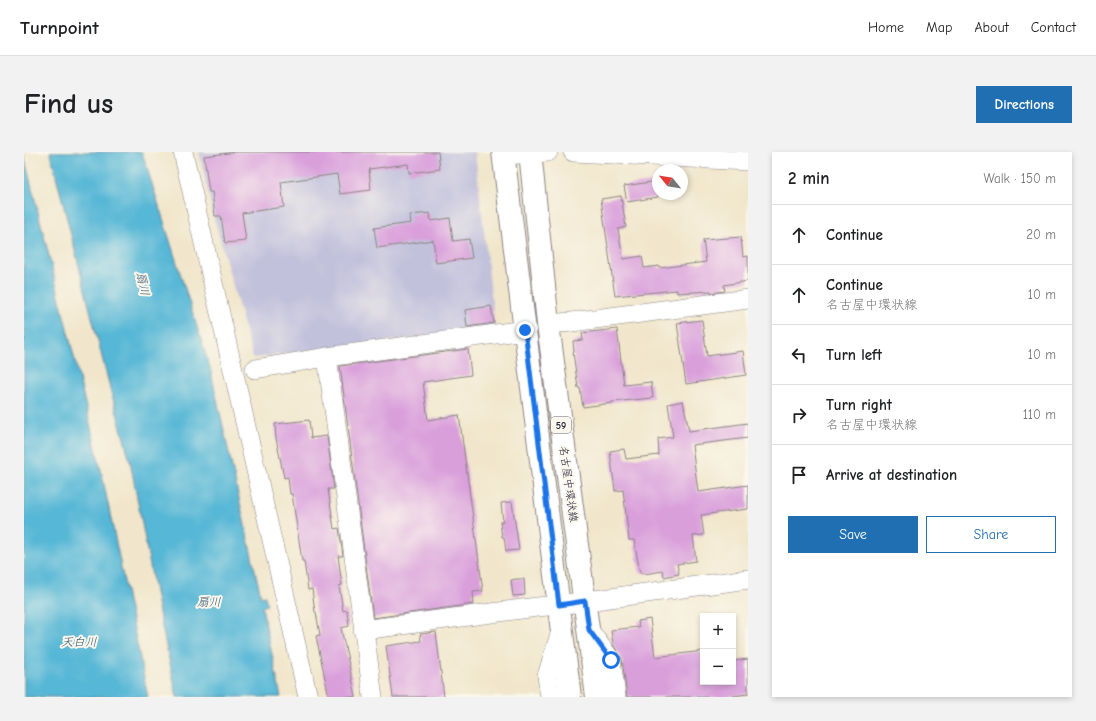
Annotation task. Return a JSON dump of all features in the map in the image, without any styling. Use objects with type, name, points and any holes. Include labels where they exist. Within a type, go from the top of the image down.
[{"type":"main road","name":"名古屋中環状線","points":[[536,152],[548,324],[597,697]]},
{"type":"main road","name":"59","points":[[504,154],[570,697]]},
{"type":"street","points":[[183,152],[308,697]]},
{"type":"street","points":[[504,154],[536,152]]},
{"type":"street","points":[[573,152],[748,161]]},
{"type":"street","points":[[548,324],[748,300]]},
{"type":"street","points":[[255,369],[327,357],[525,330]]},
{"type":"street","points":[[327,357],[373,697]]},
{"type":"street","points":[[364,630],[559,605],[748,578]]},
{"type":"street","points":[[550,697],[547,676],[562,630]]},
{"type":"street","points":[[589,630],[611,660],[616,697]]},
{"type":"shaded area","points":[[199,152],[475,152],[495,328],[253,358],[213,214]]},
{"type":"water","name":"扇川","points":[[50,152],[142,152],[210,368],[261,597],[265,596],[267,605],[262,607],[281,697],[177,697],[159,613],[130,461]]},
{"type":"water","name":"天白川","points":[[24,156],[101,470],[148,697],[24,697]]},
{"type":"building","points":[[236,152],[438,152],[440,169],[409,173],[408,164],[369,169],[371,190],[340,194],[337,174],[281,182],[284,207],[242,213],[246,241],[225,243],[221,216],[215,216],[212,192],[209,192],[204,156]]},
{"type":"building","points":[[652,182],[652,198],[627,202],[624,186]]},
{"type":"building","points":[[621,196],[626,227],[618,229],[623,259],[642,256],[644,268],[659,266],[659,268],[706,262],[703,240],[741,237],[743,257],[748,256],[748,281],[724,285],[725,291],[711,293],[711,291],[677,293],[677,290],[615,296],[601,199]]},
{"type":"building","points":[[430,213],[431,221],[450,218],[453,241],[469,239],[472,258],[436,263],[433,240],[377,248],[374,228],[411,223],[410,215]]},
{"type":"building","points":[[491,306],[494,323],[467,327],[465,310]]},
{"type":"building","points":[[702,320],[707,356],[743,351],[746,375],[686,384],[677,323]]},
{"type":"building","points":[[617,329],[624,385],[651,382],[653,398],[612,402],[583,407],[580,388],[578,388],[573,341],[583,340],[582,333]]},
{"type":"building","points":[[468,349],[471,375],[423,382],[428,420],[459,415],[483,591],[473,592],[474,604],[373,618],[340,366]]},
{"type":"building","points":[[683,401],[689,431],[748,423],[748,438],[692,445],[698,492],[748,485],[748,509],[701,515],[704,535],[693,536],[696,561],[677,564],[679,574],[664,577],[663,571],[644,574],[640,573],[634,540],[629,540],[623,490],[615,491],[610,451],[624,449],[626,459],[659,455],[658,439],[673,437],[668,404]]},
{"type":"building","points":[[309,420],[311,438],[327,436],[334,489],[328,489],[334,529],[339,528],[343,556],[338,556],[342,585],[339,586],[343,611],[347,610],[349,626],[341,628],[356,697],[329,697],[316,636],[320,635],[312,589],[308,590],[292,494],[290,494],[288,477],[284,478],[276,438],[275,424]]},
{"type":"building","points":[[512,502],[519,550],[506,551],[500,522],[503,522],[501,503]]},
{"type":"building","points":[[524,579],[525,595],[513,596],[511,580]]},
{"type":"building","points":[[650,619],[655,657],[700,651],[700,685],[736,685],[736,661],[748,659],[748,694],[726,697],[627,697],[622,659],[613,644],[611,630],[639,627],[638,621]]},
{"type":"building","points":[[436,632],[444,697],[393,697],[386,646],[421,641],[420,634]]},
{"type":"route","points":[[525,330],[559,605],[585,601],[589,630],[611,660]]}]
